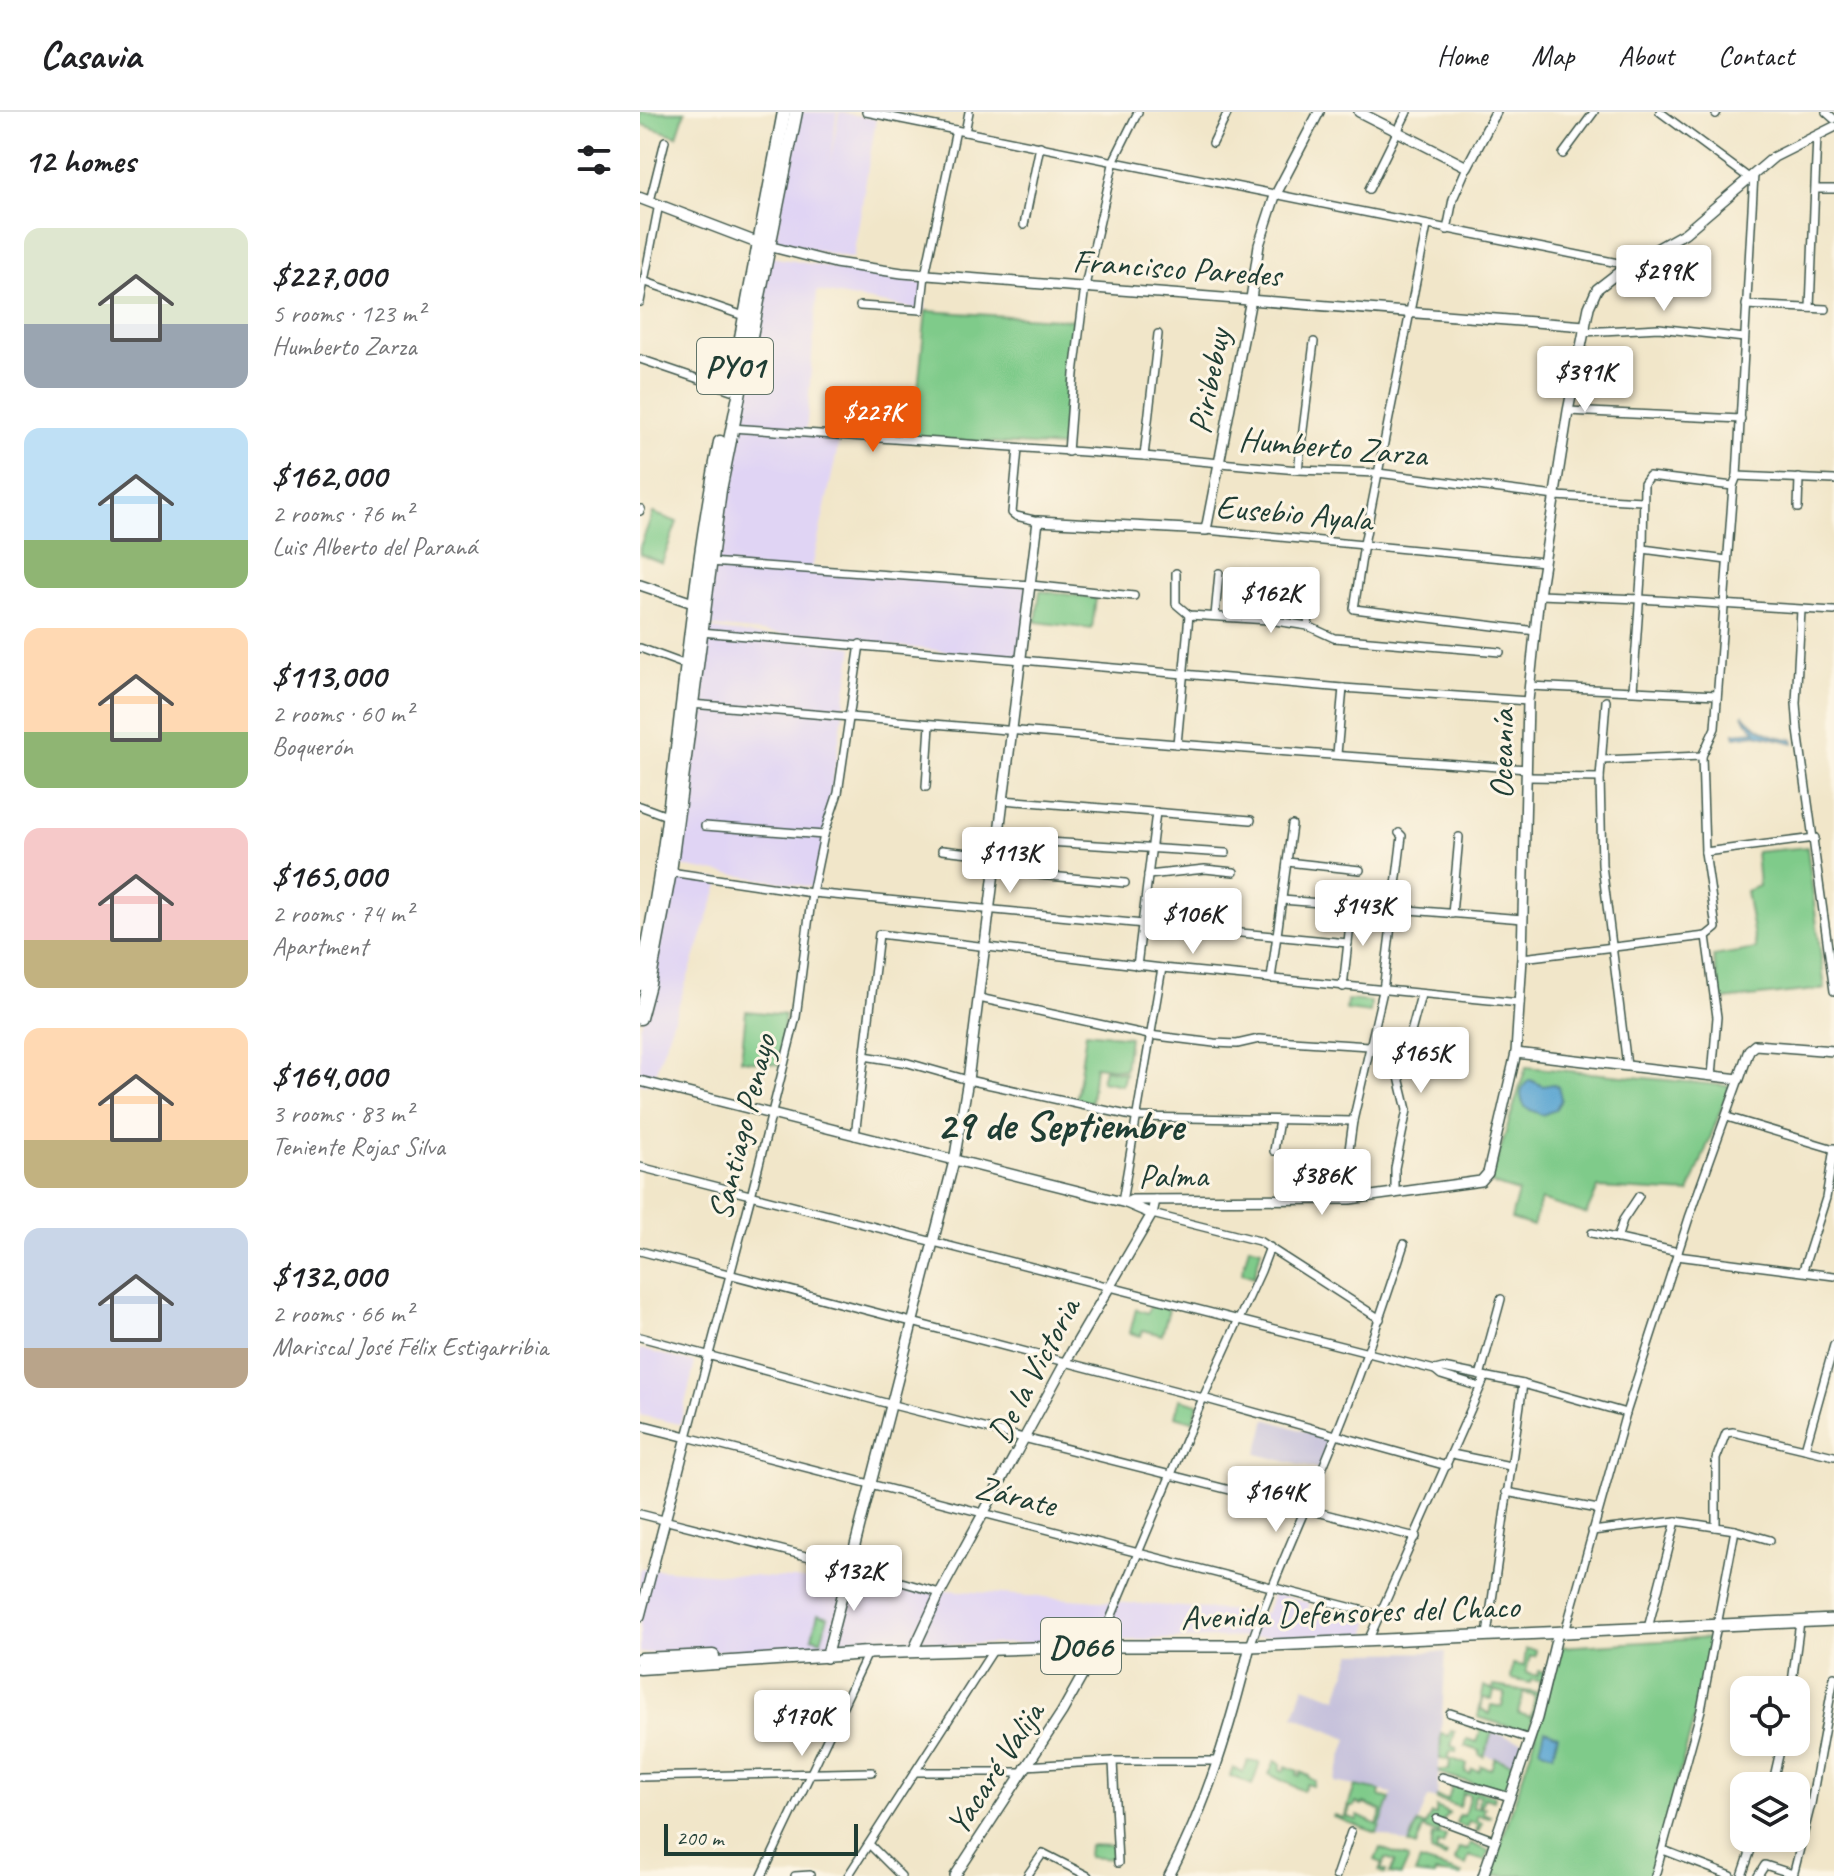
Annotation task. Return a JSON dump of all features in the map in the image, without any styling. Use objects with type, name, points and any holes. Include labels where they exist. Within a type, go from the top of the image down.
[{"type":"highway","name":"PY01","points":[[640,1018],[651,919],[670,872],[709,562],[784,112]]},
{"type":"highway","name":"PY01","points":[[640,984],[667,816],[693,603],[711,489],[744,316],[796,112]]},
{"type":"highway","name":"Avenida Defensores del Chaco","points":[[640,1668],[868,1653]]},
{"type":"highway","name":"Avenida Defensores del Chaco","points":[[640,1659],[827,1655]]},
{"type":"main road","points":[[650,201],[763,245]]},
{"type":"main road","name":"Avenida Defensores del Chaco","points":[[868,1653],[1099,1646],[1250,1646],[1834,1620]]},
{"type":"street","points":[[866,112],[893,114],[965,132],[1114,160],[1275,196],[1628,265]]},
{"type":"street","points":[[965,132],[969,112]]},
{"type":"street","points":[[1068,452],[1085,286],[1114,160],[1138,112]]},
{"type":"street","points":[[1213,143],[1228,112]]},
{"type":"street","name":"Piribebuy","points":[[1206,530],[1259,245],[1275,196],[1319,112]]},
{"type":"street","points":[[1359,112],[1467,167]]},
{"type":"street","points":[[1369,189],[1407,112]]},
{"type":"street","points":[[1447,230],[1453,199],[1496,112]]},
{"type":"street","points":[[1563,154],[1594,112]]},
{"type":"street","points":[[1522,958],[1709,935],[1716,928],[1705,852],[1702,756],[1715,728],[1726,605],[1727,560],[1741,419],[1752,176],[1660,112]]},
{"type":"street","points":[[1826,112],[1834,119]]},
{"type":"street","name":"Oceanía","points":[[1481,1181],[1488,1173],[1516,1053],[1522,958],[1529,686],[1539,595],[1568,411],[1584,329],[1597,289],[1628,265],[1685,233],[1774,157],[1834,127]]},
{"type":"street","points":[[860,306],[921,310],[925,275],[956,130]]},
{"type":"street","points":[[1810,308],[1817,135]]},
{"type":"street","points":[[640,302],[650,201],[665,141]]},
{"type":"street","points":[[1024,225],[1040,146]]},
{"type":"street","points":[[1816,189],[1834,189]]},
{"type":"street","points":[[1427,226],[1354,607],[1356,611],[1536,631]]},
{"type":"street","name":"Francisco Paredes","points":[[763,245],[857,267],[925,275],[1410,311],[1584,329]]},
{"type":"street","points":[[643,281],[744,316]]},
{"type":"street","points":[[1746,305],[1826,309]]},
{"type":"street","points":[[1584,329],[1659,328],[1744,338]]},
{"type":"street","points":[[1144,456],[1158,334]]},
{"type":"street","points":[[1298,470],[1314,342]]},
{"type":"street","points":[[640,359],[731,390]]},
{"type":"street","points":[[1568,411],[1741,419]]},
{"type":"street","name":"Humberto Zarza","points":[[731,428],[1144,456],[1298,470],[1378,473],[1555,496],[1642,501]]},
{"type":"street","points":[[827,1655],[934,1243],[954,1161],[968,1080],[1038,521],[1012,513],[1018,449]]},
{"type":"street","points":[[1633,690],[1643,549],[1644,483],[1649,476],[1733,486]]},
{"type":"street","points":[[1737,476],[1834,480]]},
{"type":"street","points":[[1798,508],[1799,478]]},
{"type":"street","name":"Eusebio Ayala","points":[[1038,521],[1206,530],[1544,562]]},
{"type":"street","points":[[1643,549],[1727,560]]},
{"type":"street","points":[[709,562],[1031,585],[1134,596]]},
{"type":"street","points":[[1176,573],[1175,600],[1179,608],[1189,615],[1308,626],[1334,638],[1500,652]]},
{"type":"street","points":[[1215,616],[1219,573]]},
{"type":"street","points":[[1269,620],[1273,584]]},
{"type":"street","points":[[640,585],[693,603]]},
{"type":"street","points":[[1308,626],[1312,586]]},
{"type":"street","points":[[1539,595],[1834,611]]},
{"type":"street","points":[[1801,610],[1796,703],[1834,991]]},
{"type":"street","points":[[1177,744],[1189,615]]},
{"type":"street","points":[[700,632],[1343,688],[1528,701]]},
{"type":"street","name":"Santiago Penayo","points":[[640,1616],[796,1017],[812,893],[824,835],[838,793],[860,644]]},
{"type":"street","points":[[640,648],[686,665]]},
{"type":"street","points":[[1529,686],[1717,695]]},
{"type":"street","points":[[1337,754],[1343,688]]},
{"type":"street","points":[[1606,701],[1600,778],[1602,865],[1627,1066]]},
{"type":"street","points":[[691,704],[850,719],[1337,754],[1600,778]]},
{"type":"street","points":[[926,787],[930,725]]},
{"type":"street","points":[[1602,760],[1702,756]]},
{"type":"street","points":[[1003,800],[1251,820]]},
{"type":"street","points":[[640,806],[667,816]]},
{"type":"street","points":[[1137,966],[1156,812]]},
{"type":"street","points":[[1271,979],[1292,825]]},
{"type":"street","points":[[705,826],[824,835]]},
{"type":"street","points":[[1348,1157],[1353,1121],[1383,991],[1402,836],[1399,833]]},
{"type":"street","points":[[1452,914],[1459,837]]},
{"type":"street","points":[[1705,852],[1815,838]]},
{"type":"street","points":[[999,839],[1226,853]]},
{"type":"street","points":[[942,850],[997,856]]},
{"type":"street","points":[[1287,862],[1360,870]]},
{"type":"street","points":[[1148,875],[1205,869],[1234,872]]},
{"type":"street","points":[[995,871],[1125,883]]},
{"type":"street","points":[[670,872],[812,893],[1348,943]]},
{"type":"street","points":[[1282,900],[1523,919]]},
{"type":"street","points":[[1343,987],[1352,906]]},
{"type":"street","points":[[1709,935],[1717,1017],[1712,1076]]},
{"type":"street","points":[[855,1136],[877,936],[1137,966],[1520,1003]]},
{"type":"street","points":[[1162,968],[1124,1203],[1152,1214],[1259,1241],[1380,1319]]},
{"type":"street","points":[[1395,1194],[1395,1168],[1407,1110],[1400,1071],[1421,995]]},
{"type":"street","points":[[979,998],[1149,1035],[1214,1043],[1237,1044],[1259,1039],[1369,1046]]},
{"type":"street","points":[[1483,1876],[1530,1739],[1626,1413],[1749,1050],[1755,1045],[1834,1051]]},
{"type":"street","points":[[1516,1053],[1739,1079]]},
{"type":"street","points":[[864,1056],[908,1063],[968,1080],[1136,1117],[1353,1121]]},
{"type":"street","name":"Palma","points":[[640,1082],[1124,1203],[1132,1200],[1307,1201],[1395,1194],[1481,1181]]},
{"type":"street","points":[[1727,1117],[1834,1149],[1826,1198],[1803,1270]]},
{"type":"street","points":[[1274,1151],[1279,1120]]},
{"type":"street","points":[[640,1167],[1435,1370],[1441,1375],[1480,1387]]},
{"type":"street","points":[[1617,1239],[1623,1220],[1639,1196]]},
{"type":"street","name":"De la Victoria","points":[[913,1651],[940,1593],[1065,1363],[1152,1214],[1155,1200]]},
{"type":"street","points":[[1592,1233],[1678,1254],[1834,1276]]},
{"type":"street","points":[[1169,1876],[1185,1842],[1233,1713],[1250,1646],[1270,1588],[1335,1436],[1380,1319],[1404,1244]]},
{"type":"street","points":[[1099,1646],[1270,1247]]},
{"type":"street","points":[[640,1251],[1203,1398],[1447,1466]]},
{"type":"street","points":[[1368,1641],[1480,1387],[1501,1299]]},
{"type":"street","points":[[640,1337],[893,1405],[1416,1537]]},
{"type":"street","points":[[1805,1449],[1834,1345]]},
{"type":"street","points":[[1435,1370],[1443,1368],[1523,1384],[1626,1413]]},
{"type":"street","points":[[1487,1635],[1523,1384]]},
{"type":"street","name":"Zárate","points":[[640,1425],[1380,1615]]},
{"type":"street","points":[[1716,1527],[1716,1459],[1724,1435],[1733,1432],[1834,1456]]},
{"type":"street","points":[[1452,1454],[1510,1466]]},
{"type":"street","points":[[1506,1492],[1598,1509]]},
{"type":"street","points":[[640,1514],[940,1593]]},
{"type":"street","points":[[1592,1531],[1676,1521],[1735,1530],[1770,1540]]},
{"type":"street","points":[[1648,1628],[1676,1521]]},
{"type":"street","points":[[1655,1876],[1697,1724],[1735,1530]]},
{"type":"street","points":[[1793,1676],[1800,1622]]},
{"type":"street","name":"Yacaré Valija","points":[[955,1876],[1062,1712],[1099,1646]]},
{"type":"street","points":[[848,1876],[995,1648]]},
{"type":"street","points":[[762,1876],[868,1653]]},
{"type":"street","points":[[1758,1876],[1765,1865],[1793,1875],[1811,1804],[1834,1677]]},
{"type":"street","points":[[1450,1713],[1530,1739]]},
{"type":"street","points":[[917,1772],[1023,1769],[1113,1761],[1216,1761]]},
{"type":"street","points":[[1113,1761],[1118,1863]]},
{"type":"street","points":[[640,1777],[872,1772]]},
{"type":"street","points":[[1442,1777],[1510,1797]]},
{"type":"street","points":[[1437,1819],[1496,1841]]},
{"type":"street","points":[[1336,1876],[1351,1832]]},
{"type":"street","points":[[869,1844],[901,1876]]},
{"type":"street","points":[[1663,1850],[1731,1876]]},
{"type":"street","points":[[1742,1876],[1750,1852]]},
{"type":"street","points":[[1027,1876],[1040,1854],[1046,1854],[1088,1876]]},
{"type":"street","points":[[795,1876],[810,1875]]},
{"type":"shaded area","points":[[798,112],[837,112],[830,163],[839,112],[876,119],[853,258],[775,242]]},
{"type":"shaded area","points":[[770,257],[924,283],[926,311],[817,291],[806,434],[840,437],[812,568],[1033,585],[1020,659],[705,626],[731,432]]},
{"type":"shaded area","points":[[704,628],[853,647],[817,888],[674,865]]},
{"type":"shaded area","points":[[673,876],[721,879],[652,1083],[640,1084],[640,1028],[647,1008]]},
{"type":"shaded area","points":[[640,1349],[695,1363],[680,1424],[640,1415]]},
{"type":"shaded area","points":[[1266,1419],[1332,1440],[1319,1470],[1257,1454]]},
{"type":"shaded area","points":[[640,1568],[1266,1613],[1273,1593],[1310,1603],[1305,1615],[1369,1620],[1367,1634],[640,1653]]},
{"type":"shaded area","points":[[1446,1652],[1437,1799],[1428,1798],[1409,1844],[1377,1833],[1392,1793],[1334,1782],[1348,1739],[1294,1716],[1304,1686],[1337,1698],[1352,1653]]},
{"type":"shaded area","points":[[1492,1732],[1524,1742],[1516,1765],[1485,1755]]},
{"type":"green space","points":[[640,112],[685,112],[677,136],[640,124]]},
{"type":"green space","points":[[926,311],[1074,320],[1063,447],[913,438]]},
{"type":"green space","points":[[653,513],[677,522],[662,563],[640,554]]},
{"type":"green space","points":[[1040,591],[1096,598],[1092,629],[1036,622]]},
{"type":"green space","points":[[1807,847],[1825,989],[1722,1000],[1713,956],[1756,949],[1746,891],[1759,886],[1756,852]]},
{"type":"green space","points":[[1347,1000],[1371,1002],[1370,1013],[1346,1010]]},
{"type":"green space","points":[[746,1011],[785,1015],[780,1065],[741,1060]]},
{"type":"green space","points":[[1086,1032],[1129,1037],[1125,1070],[1095,1066],[1091,1102],[1076,1100]]},
{"type":"green space","points":[[1526,1067],[1730,1086],[1689,1193],[1598,1188],[1586,1214],[1541,1200],[1533,1226],[1511,1219],[1518,1192],[1490,1183]]},
{"type":"green space","points":[[1104,1069],[1125,1073],[1122,1085],[1101,1081]]},
{"type":"green space","points":[[1249,1246],[1261,1249],[1254,1277],[1242,1273]]},
{"type":"green space","points":[[1151,1304],[1169,1309],[1162,1335],[1143,1330],[1141,1336],[1130,1333],[1136,1309],[1148,1313]]},
{"type":"green space","points":[[1180,1399],[1198,1404],[1193,1421],[1175,1416]]},
{"type":"green space","points":[[818,1614],[828,1617],[821,1640],[812,1637]]},
{"type":"green space","points":[[1711,1638],[1701,1693],[1652,1876],[1490,1876],[1534,1742],[1560,1647]]},
{"type":"green space","points":[[1526,1649],[1536,1650],[1535,1656],[1530,1656],[1526,1673],[1538,1676],[1539,1671],[1545,1673],[1529,1733],[1478,1717],[1484,1686],[1493,1690],[1494,1686],[1538,1693],[1540,1681],[1531,1680],[1530,1683],[1511,1679],[1513,1664],[1524,1666]],"holes":[[[1494,1691],[1505,1693],[1502,1707],[1491,1705],[1489,1714],[1481,1710],[1483,1698],[1492,1699]],[[1524,1693],[1535,1696],[1531,1717],[1518,1713]]]},
{"type":"green space","points":[[1472,1725],[1492,1732],[1484,1757],[1479,1755],[1480,1751],[1465,1746],[1467,1739],[1477,1742],[1481,1731]]},
{"type":"green space","points":[[1451,1731],[1455,1732],[1451,1746],[1457,1748],[1456,1752],[1451,1751],[1448,1758],[1467,1764],[1465,1772],[1470,1774],[1472,1769],[1479,1771],[1481,1766],[1491,1769],[1495,1758],[1516,1765],[1507,1794],[1439,1773],[1439,1770],[1449,1770],[1450,1760],[1440,1759],[1441,1734],[1449,1736]]},
{"type":"green space","points":[[1248,1761],[1260,1763],[1252,1785],[1230,1776],[1233,1768],[1243,1772]]},
{"type":"green space","points":[[1275,1761],[1281,1764],[1280,1770],[1284,1771],[1286,1766],[1298,1771],[1297,1775],[1300,1776],[1301,1772],[1309,1776],[1315,1781],[1313,1786],[1307,1784],[1303,1791],[1269,1774]]},
{"type":"green space","points":[[1453,1783],[1495,1796],[1494,1801],[1484,1798],[1481,1806],[1478,1805],[1480,1796],[1475,1795],[1472,1807],[1485,1808],[1483,1813],[1490,1816],[1478,1815],[1476,1820],[1482,1823],[1478,1832],[1478,1825],[1469,1821],[1466,1828],[1456,1824],[1459,1815],[1464,1816],[1470,1795],[1463,1793],[1459,1807],[1437,1800],[1437,1797],[1448,1800]]},
{"type":"green space","points":[[1355,1786],[1380,1791],[1379,1796],[1390,1799],[1377,1833],[1333,1817],[1344,1818]],"holes":[[[1356,1803],[1364,1803],[1382,1811],[1377,1825],[1358,1816],[1357,1820],[1347,1817],[1350,1807]]]},
{"type":"green space","points":[[1436,1807],[1449,1813],[1441,1823],[1439,1834],[1423,1828],[1416,1847],[1409,1844],[1418,1823],[1425,1826],[1431,1814],[1436,1815]]},
{"type":"green space","points":[[1433,1835],[1446,1836],[1443,1845],[1438,1844],[1436,1851],[1447,1855],[1445,1858],[1431,1852]]},
{"type":"green space","points":[[1470,1843],[1489,1851],[1485,1861],[1469,1856],[1466,1865],[1455,1861],[1459,1848],[1467,1850]]},
{"type":"green space","points":[[1089,1845],[1114,1846],[1114,1859],[1088,1857]]},
{"type":"green space","points":[[1380,1848],[1409,1858],[1401,1876],[1390,1874],[1395,1861],[1386,1858],[1381,1869],[1386,1871],[1385,1874],[1379,1871],[1382,1863],[1375,1860]]},
{"type":"green space","points":[[1420,1861],[1462,1874],[1462,1876],[1415,1874]]},
{"type":"water","points":[[1743,714],[1766,732],[1793,739],[1794,743],[1756,734],[1735,737],[1734,733],[1756,731]]},
{"type":"water","points":[[1530,1080],[1543,1086],[1553,1084],[1559,1087],[1561,1100],[1555,1110],[1542,1115],[1526,1108],[1521,1093]]},
{"type":"water","points":[[1545,1730],[1558,1735],[1553,1754],[1540,1749]]},
{"type":"district","name":"29 de Septiembre","points":[[1060,1124]]}]
